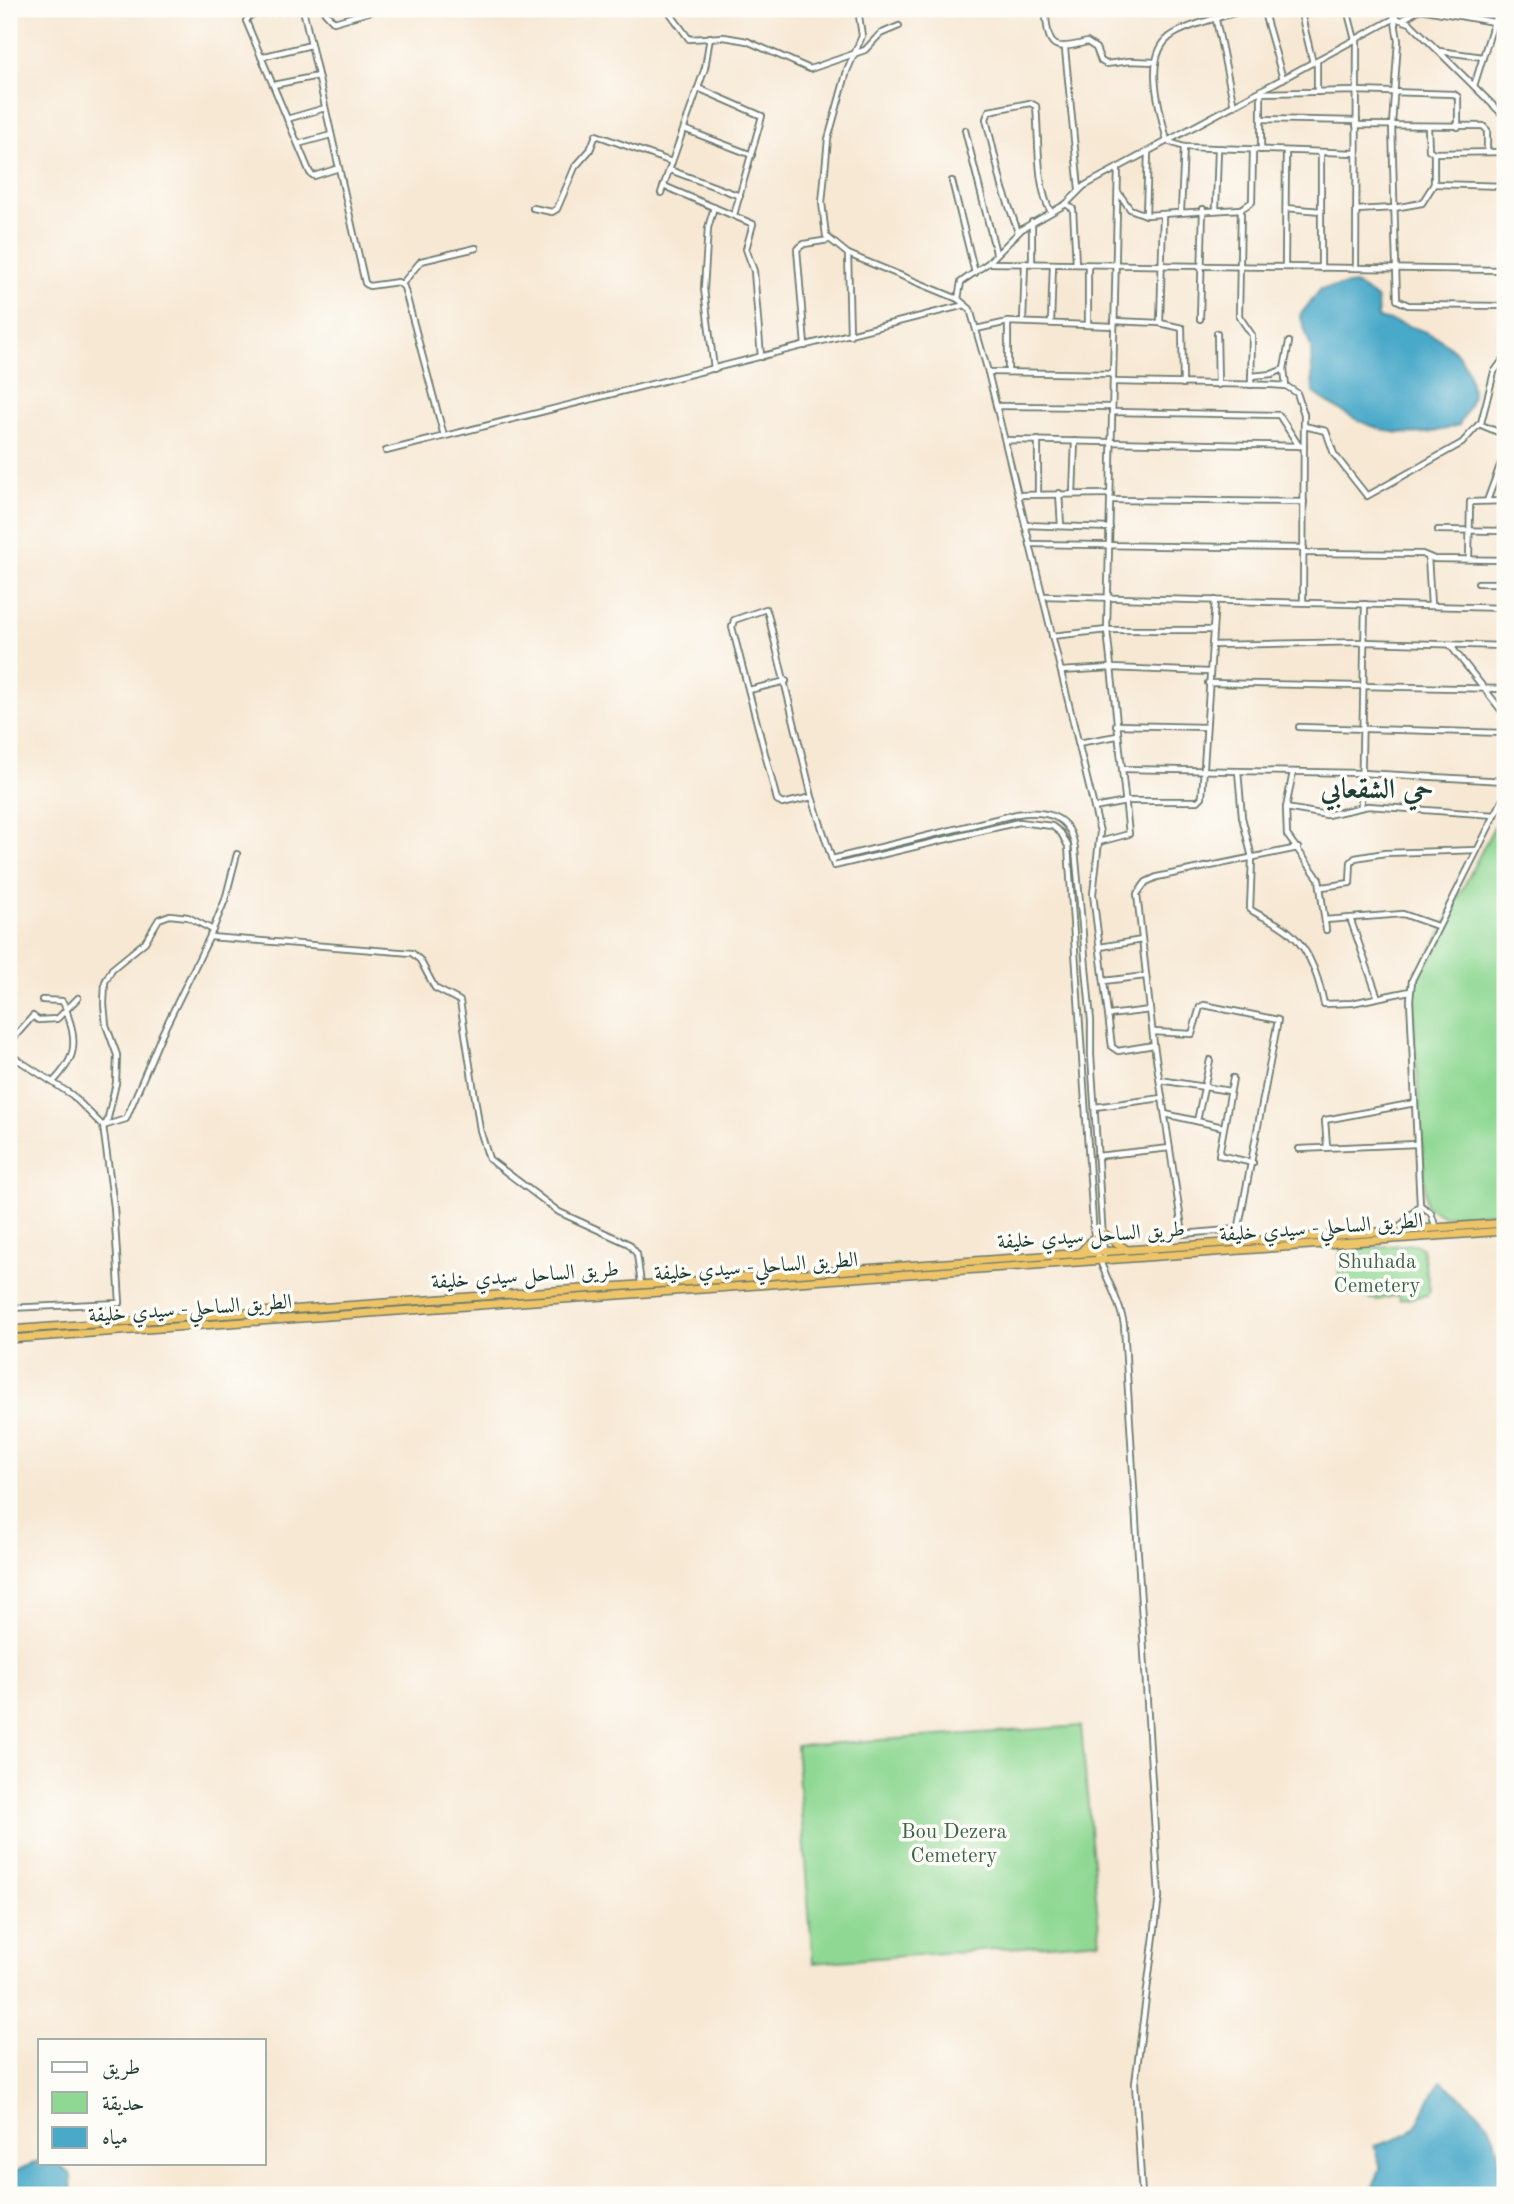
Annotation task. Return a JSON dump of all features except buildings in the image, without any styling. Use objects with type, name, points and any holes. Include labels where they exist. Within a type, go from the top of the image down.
[{"type":"highway","name":"طريق الساحل سيدي خليفة","points":[[9,1330],[1505,1223]]},
{"type":"highway","name":"الطريق الساحلي- سيدي خليفة","points":[[9,1339],[622,1293],[1101,1264],[1505,1231]]},
{"type":"highway","points":[[1103,1233],[1128,1250]]},
{"type":"highway","points":[[1079,1253],[1094,1238]]},
{"type":"street","points":[[339,168],[313,176],[261,57],[247,18],[301,9],[311,45],[339,168],[365,285],[402,284]]},
{"type":"street","points":[[322,9],[334,22],[379,9]]},
{"type":"street","points":[[667,9],[685,37],[709,37],[759,44],[803,69],[823,66],[865,50],[880,34],[899,26]]},
{"type":"street","points":[[858,9],[862,30],[828,139],[822,203],[823,223],[829,240],[848,254],[958,299],[966,305],[976,329],[1094,808],[1099,842],[1093,894],[1114,1050],[1154,1045]]},
{"type":"street","points":[[1045,9],[1048,38],[1057,47],[1065,48],[1087,42],[1096,48],[1101,61],[1106,64],[1156,62]]},
{"type":"street","points":[[1167,141],[1156,62],[1166,41],[1174,34],[1247,9]]},
{"type":"street","points":[[1263,9],[1283,79]]},
{"type":"street","points":[[1300,9],[1315,61],[1317,92]]},
{"type":"street","points":[[1347,9],[1356,39],[1356,268]]},
{"type":"street","points":[[1393,9],[1398,41],[1392,125],[1396,300],[1401,304],[1505,306]]},
{"type":"street","points":[[1404,19],[1420,9],[1505,24]]},
{"type":"street","points":[[1474,86],[1498,9]]},
{"type":"street","points":[[958,299],[961,282],[988,263],[1018,232],[1066,204],[1079,190],[1395,18],[1404,19],[1504,115]]},
{"type":"street","points":[[1216,20],[1234,106]]},
{"type":"street","points":[[661,193],[698,88],[709,37]]},
{"type":"street","points":[[261,57],[311,45]]},
{"type":"street","points":[[1065,48],[1079,190]]},
{"type":"street","points":[[1437,50],[1483,57]]},
{"type":"street","points":[[273,85],[318,76]]},
{"type":"street","points":[[698,88],[762,116],[734,215]]},
{"type":"street","points":[[1261,92],[1357,91],[1457,95],[1458,127]]},
{"type":"street","points":[[1261,92],[1261,150]]},
{"type":"street","points":[[1018,232],[1002,187],[991,142],[986,119],[989,111],[1030,103],[1036,106],[1038,155],[1045,198],[1051,212]]},
{"type":"street","points":[[1504,115],[1505,107]]},
{"type":"street","points":[[287,119],[325,108]]},
{"type":"street","points":[[1262,119],[1486,128],[1487,152]]},
{"type":"street","points":[[1428,127],[1429,150],[1434,153],[1505,152]]},
{"type":"street","points":[[684,129],[752,155]]},
{"type":"street","points":[[965,130],[996,253]]},
{"type":"street","points":[[298,144],[331,135]]},
{"type":"street","points":[[533,208],[552,212],[557,209],[575,167],[590,150],[596,135],[673,162]]},
{"type":"street","points":[[1167,141],[1184,147],[1355,153]]},
{"type":"street","points":[[1181,211],[1184,147]]},
{"type":"street","points":[[1216,209],[1218,149]]},
{"type":"street","points":[[1118,191],[1130,208],[1146,215],[1163,216],[1203,209],[1241,209],[1252,202],[1253,150]]},
{"type":"street","points":[[1146,215],[1148,152]]},
{"type":"street","points":[[1285,267],[1286,152]]},
{"type":"street","points":[[1321,152],[1321,268]]},
{"type":"street","points":[[1356,210],[1422,203],[1434,184],[1434,153]]},
{"type":"street","points":[[1099,842],[1128,836],[1107,630],[1118,167]]},
{"type":"street","points":[[670,170],[740,196]]},
{"type":"street","points":[[952,181],[975,274]]},
{"type":"street","points":[[1434,184],[1505,186]]},
{"type":"street","points":[[664,186],[753,224],[747,249],[754,271],[761,357]]},
{"type":"street","points":[[1066,204],[1073,209],[1076,264]]},
{"type":"street","points":[[714,207],[708,228],[704,289],[714,369]]},
{"type":"street","points":[[1286,208],[1321,211]]},
{"type":"street","points":[[1200,319],[1203,209]]},
{"type":"street","points":[[1241,209],[1239,316],[1252,335],[1251,385]]},
{"type":"street","points":[[713,216],[723,210]]},
{"type":"street","points":[[1160,323],[1163,216]]},
{"type":"street","points":[[1032,222],[1032,264]]},
{"type":"street","points":[[805,346],[797,249],[804,244],[829,240]]},
{"type":"street","points":[[402,284],[417,263],[476,248]]},
{"type":"street","points":[[848,254],[850,335]]},
{"type":"street","points":[[988,263],[1117,267],[1505,270]]},
{"type":"street","points":[[1023,322],[1025,263]]},
{"type":"street","points":[[1051,323],[1053,264]]},
{"type":"street","points":[[1088,265],[1088,325]]},
{"type":"street","points":[[402,284],[444,436]]},
{"type":"street","points":[[386,451],[966,305]]},
{"type":"street","points":[[1008,322],[1008,372]]},
{"type":"street","points":[[976,329],[1008,322],[1088,325],[1160,323],[1178,326],[1184,333],[1183,384]]},
{"type":"street","points":[[1217,333],[1218,385]]},
{"type":"street","points":[[1286,386],[1284,369],[1289,342]]},
{"type":"street","points":[[1304,426],[1326,431],[1334,454],[1367,496],[1462,443],[1481,424],[1494,372],[1505,357]]},
{"type":"street","points":[[1251,376],[1272,374],[1284,369]]},
{"type":"street","points":[[988,372],[1113,374]]},
{"type":"street","points":[[1113,382],[1286,386],[1302,400],[1303,602]]},
{"type":"street","points":[[996,406],[1279,415],[1301,446]]},
{"type":"street","points":[[1481,424],[1505,435]]},
{"type":"street","points":[[1005,440],[1111,440],[1301,446]]},
{"type":"street","points":[[1038,440],[1038,494]]},
{"type":"street","points":[[1073,494],[1075,441]]},
{"type":"street","points":[[1487,501],[1502,470],[1505,452]]},
{"type":"street","points":[[1059,494],[1061,526]]},
{"type":"street","points":[[1018,495],[1073,494],[1304,502]]},
{"type":"street","points":[[1469,558],[1469,502],[1505,501]]},
{"type":"street","points":[[1025,525],[1111,528]]},
{"type":"street","points":[[1438,530],[1505,531]]},
{"type":"street","points":[[1030,544],[1304,550],[1505,560]]},
{"type":"street","points":[[1428,557],[1431,606]]},
{"type":"street","points":[[1478,583],[1505,583]]},
{"type":"street","points":[[1043,596],[1505,608]]},
{"type":"street","points":[[1094,808],[1126,801],[1198,801],[1202,797],[1215,600]]},
{"type":"street","points":[[1362,806],[1365,604]]},
{"type":"street","points":[[812,797],[782,804],[777,800],[732,624],[734,620],[766,610],[771,620],[812,797],[834,866],[1019,822],[1052,826],[1066,842],[1079,989],[1094,1238],[1100,1252]]},
{"type":"street","points":[[1052,636],[1107,630],[1213,630]]},
{"type":"street","points":[[1212,645],[1364,642],[1505,646]]},
{"type":"street","points":[[1450,645],[1505,715]]},
{"type":"street","points":[[1061,671],[1111,668],[1209,671]]},
{"type":"street","points":[[750,690],[786,681]]},
{"type":"street","points":[[1208,683],[1505,689]]},
{"type":"street","points":[[1116,725],[1206,727]]},
{"type":"street","points":[[1298,727],[1505,733]]},
{"type":"street","points":[[1078,743],[1117,736]]},
{"type":"street","points":[[1122,769],[1363,773],[1505,781]]},
{"type":"street","points":[[1238,771],[1242,817],[1252,858],[1250,909],[1284,928],[1301,946],[1316,971],[1324,1004],[1352,1003],[1377,995],[1410,990]]},
{"type":"street","points":[[1293,772],[1286,808],[1288,840],[1298,848],[1322,887],[1325,930]]},
{"type":"street","points":[[1396,1231],[1420,1205],[1410,990],[1414,973],[1505,794]]},
{"type":"street","points":[[1286,808],[1327,816],[1362,806],[1495,815]]},
{"type":"street","points":[[832,859],[1017,814],[1040,812],[1055,815],[1071,832],[1075,849],[1091,1021],[1103,1233],[1101,1264],[1122,1310],[1124,1325],[1158,1885],[1135,2083],[1142,2195]]},
{"type":"street","points":[[1017,814],[1019,822]]},
{"type":"street","points":[[1184,1246],[1154,1045],[1137,894],[1146,882],[1298,848]]},
{"type":"street","points":[[1322,887],[1350,883],[1351,862],[1355,858],[1385,853],[1477,849]]},
{"type":"street","points":[[103,1126],[119,1123],[129,1115],[161,1036],[213,930],[237,854]]},
{"type":"street","points":[[1325,920],[1403,914],[1437,926]]},
{"type":"street","points":[[103,1126],[107,1122],[116,1083],[117,1055],[106,1025],[104,1004],[105,982],[112,969],[145,942],[159,919],[170,915],[188,918],[213,930]]},
{"type":"street","points":[[1350,918],[1377,995]]},
{"type":"street","points":[[210,937],[363,952],[405,952],[416,956],[435,988],[460,1001],[480,1130],[489,1158],[559,1212],[629,1244],[639,1261],[641,1284]]},
{"type":"street","points":[[1100,947],[1142,940]]},
{"type":"street","points":[[1104,981],[1145,976]]},
{"type":"street","points":[[1079,989],[1087,988]]},
{"type":"street","points":[[9,1043],[33,1016],[38,1020],[57,1019],[78,998]]},
{"type":"street","points":[[42,1000],[62,1001],[74,1035],[73,1056],[53,1082]]},
{"type":"street","points":[[1153,1032],[1192,1034],[1200,1007],[1204,1005],[1278,1020],[1236,1242]]},
{"type":"street","points":[[1109,1015],[1150,1010]]},
{"type":"street","points":[[1082,1041],[1091,1042]]},
{"type":"street","points":[[9,1054],[72,1094],[103,1126],[114,1207],[120,1303],[9,1308]]},
{"type":"street","points":[[1197,1121],[1210,1059]]},
{"type":"street","points":[[1233,1078],[1219,1155],[1253,1163]]},
{"type":"street","points":[[1160,1080],[1230,1091]]},
{"type":"street","points":[[1095,1107],[1162,1098]]},
{"type":"street","points":[[1327,1147],[1325,1120],[1415,1103]]},
{"type":"street","points":[[1165,1114],[1223,1127]]},
{"type":"street","points":[[1299,1149],[1417,1144]]},
{"type":"street","points":[[1097,1156],[1170,1148]]},
{"type":"street","points":[[1420,1205],[1431,1213],[1436,1228]]},
{"type":"street","points":[[1183,1234],[1240,1229]]},
{"type":"green space","points":[[1505,805],[1505,1211],[1444,1216],[1426,1206],[1413,1009],[1416,981]]},
{"type":"green space","name":"Shuhada Cemetery","points":[[1415,1244],[1422,1248],[1430,1290],[1427,1295],[1400,1300],[1398,1295],[1377,1300],[1338,1291],[1340,1250]]},
{"type":"green space","name":"Bou Dezera Cemetery","points":[[1081,1726],[1100,1941],[813,1963],[796,1746]]},
{"type":"water","points":[[1355,284],[1377,299],[1378,318],[1426,332],[1453,349],[1463,361],[1469,377],[1472,399],[1459,425],[1418,434],[1382,430],[1348,415],[1313,392],[1311,348],[1300,315],[1321,289]]},
{"type":"water","points":[[1441,2081],[1477,2111],[1491,2130],[1500,2169],[1492,2195],[1369,2195],[1381,2168],[1374,2146],[1392,2141],[1412,2129]]},
{"type":"water","points":[[38,2161],[38,2166],[60,2166],[71,2175],[72,2195],[9,2195],[9,2174]]},
{"type":"district","name":"حي الشقعابي","points":[[1377,788]]}]
